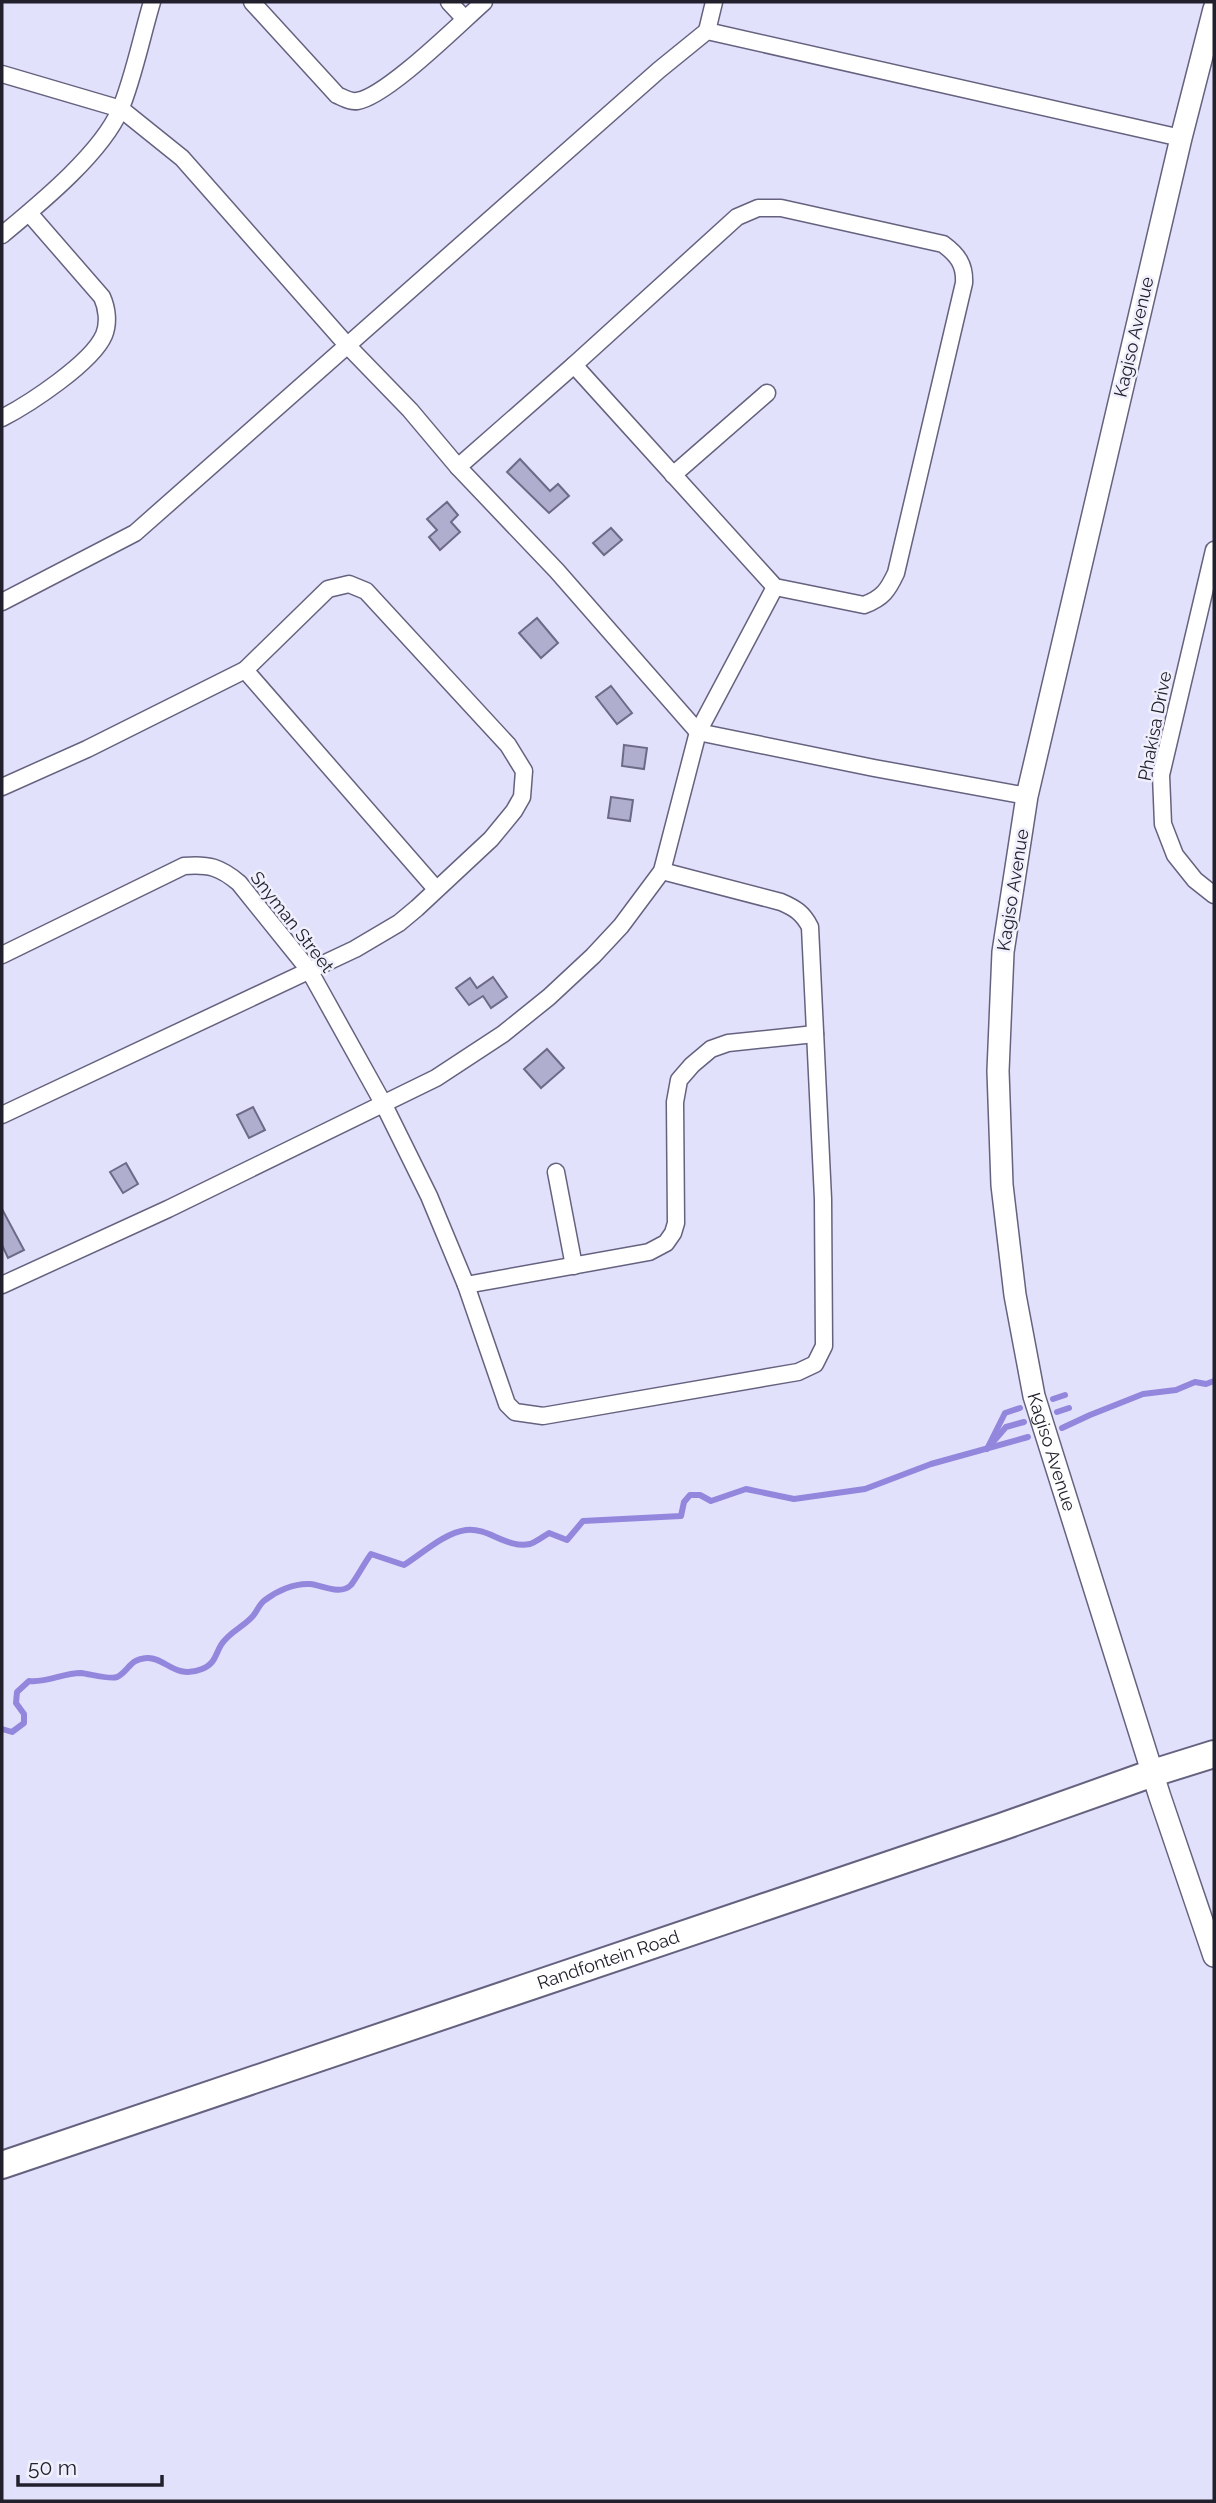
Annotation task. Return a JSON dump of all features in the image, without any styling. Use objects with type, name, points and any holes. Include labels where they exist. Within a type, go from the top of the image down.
[{"type":"main road","name":"Randfontein Road","points":[[2,2165],[1214,1754]]},
{"type":"street","points":[[2,235],[29,213],[83,160],[112,125],[121,109],[152,2]]},
{"type":"street","points":[[252,2],[337,95],[348,100],[368,98],[384,90],[484,2]]},
{"type":"street","points":[[449,2],[465,19]]},
{"type":"street","points":[[2,602],[135,533],[346,344],[707,31],[714,2]]},
{"type":"street","name":"Kagiso Avenue","points":[[1214,9],[1181,138],[1027,796],[1003,952],[998,1071],[1002,1185],[1015,1295],[1034,1396],[1214,1956]]},
{"type":"street","points":[[707,31],[1181,138]]},
{"type":"street","points":[[2,74],[121,109],[182,158],[346,344],[557,571],[698,732],[1027,796]]},
{"type":"street","points":[[458,467],[737,217],[758,208],[781,208],[943,244],[953,252],[965,271],[914,504],[896,573],[886,593],[864,605],[775,587],[574,365]]},
{"type":"street","points":[[2,418],[27,404],[58,381],[94,351],[104,334],[106,307],[102,297],[29,213]]},
{"type":"street","points":[[673,475],[767,393]]},
{"type":"street","name":"Phakisa Drive","points":[[1214,550],[1161,775],[1163,824],[1175,855],[1195,880],[1214,894]]},
{"type":"street","points":[[2,787],[87,749],[245,670],[321,594],[337,586],[349,584],[366,591],[508,745],[524,771],[522,797],[491,839],[399,923],[309,971],[2,1115]]},
{"type":"street","points":[[2,1285],[168,1209],[436,1078],[472,1057],[549,997],[621,926],[662,871],[698,732],[775,587]]},
{"type":"street","points":[[245,670],[436,889]]},
{"type":"street","name":"Snyman Street","points":[[2,955],[173,870],[200,865],[225,872],[239,883],[309,971],[383,1103],[429,1196],[467,1285],[507,1404],[515,1412],[528,1416],[543,1416],[798,1372],[815,1364],[824,1346],[825,1334],[823,1199],[815,1034]]},
{"type":"street","points":[[467,1285],[649,1252],[666,1243],[673,1233],[677,1209],[675,1102],[680,1080],[692,1065],[711,1049],[728,1043],[815,1034],[812,940],[806,918],[796,908],[781,902],[662,871]]},
{"type":"street","points":[[556,1172],[573,1266]]},
{"type":"building","points":[[520,459],[550,491],[558,484],[569,496],[549,513],[507,472]]},
{"type":"building","points":[[447,502],[458,515],[451,522],[460,532],[440,550],[429,537],[437,530],[427,519]]},
{"type":"building","points":[[611,528],[622,540],[604,555],[593,543]]},
{"type":"building","points":[[537,618],[558,643],[541,658],[519,633]]},
{"type":"building","points":[[611,686],[632,713],[617,724],[596,697]]},
{"type":"building","points":[[624,745],[647,748],[644,769],[622,766]]},
{"type":"building","points":[[611,797],[633,800],[630,821],[608,818]]},
{"type":"building","points":[[493,977],[507,997],[491,1008],[483,996],[469,1005],[456,988],[470,978],[477,988]]},
{"type":"building","points":[[547,1049],[564,1068],[541,1088],[524,1069]]},
{"type":"building","points":[[253,1107],[265,1130],[249,1138],[237,1115]]},
{"type":"building","points":[[126,1163],[138,1184],[123,1193],[110,1172]]},
{"type":"building","points":[[2,1209],[24,1250],[8,1258],[2,1245]]},
{"type":"waterway","points":[[1062,1428],[1143,1394],[1176,1390],[1195,1382],[1206,1384],[1214,1381]]},
{"type":"waterway","points":[[1053,1399],[1065,1395]]},
{"type":"waterway","points":[[987,1449],[1005,1413],[1020,1408]]},
{"type":"waterway","points":[[1057,1412],[1069,1408]]},
{"type":"waterway","points":[[993,1442],[1006,1427],[1024,1422]]},
{"type":"waterway","points":[[2,1729],[12,1732],[24,1723],[24,1714],[16,1703],[17,1692],[29,1681],[81,1673],[114,1678],[136,1661],[147,1658],[185,1672],[202,1669],[212,1662],[224,1641],[248,1621],[270,1597],[286,1588],[304,1584],[336,1590],[347,1588],[371,1554],[404,1565],[442,1539],[466,1530],[482,1532],[522,1545],[530,1544],[549,1533],[567,1540],[583,1521],[681,1516],[684,1502],[690,1495],[700,1495],[711,1501],[746,1489],[794,1499],[865,1489],[931,1464],[1028,1437]]}]
